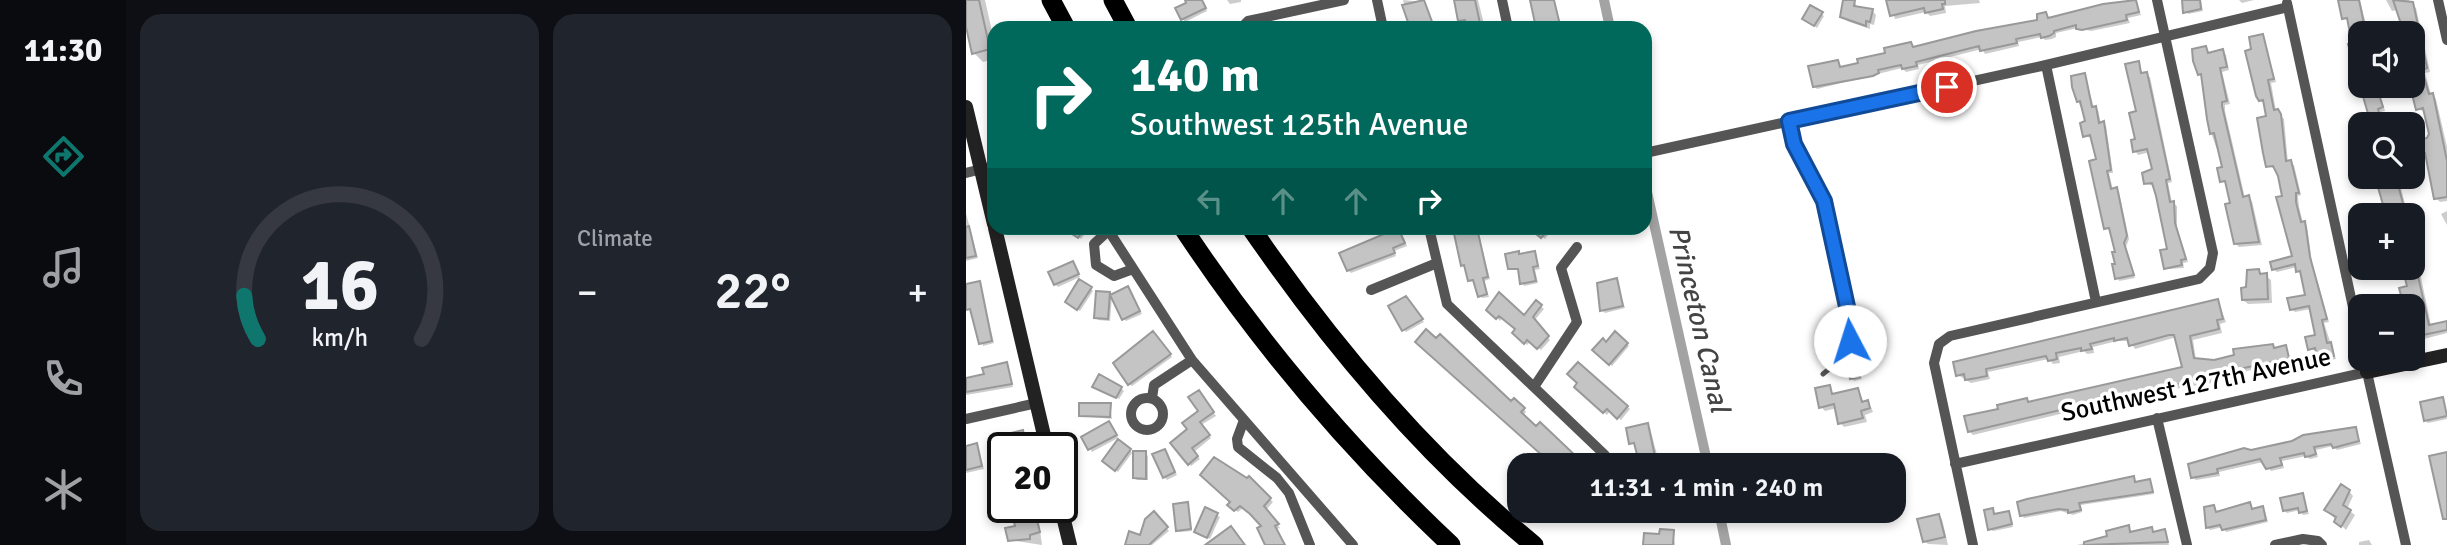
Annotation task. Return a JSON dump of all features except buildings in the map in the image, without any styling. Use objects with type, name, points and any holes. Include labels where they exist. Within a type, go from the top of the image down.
[{"type":"highway","points":[[1051,0],[1062,21]]},
{"type":"highway","points":[[1113,0],[1124,21]]},
{"type":"highway","points":[[1188,235],[1256,332],[1309,395],[1360,453],[1451,545]]},
{"type":"highway","points":[[1256,235],[1316,316],[1413,430],[1534,545]]},
{"type":"street","points":[[1248,21],[1345,0]]},
{"type":"street","points":[[1377,0],[1382,21]]},
{"type":"street","points":[[1502,0],[1506,21]]},
{"type":"street","points":[[1973,545],[1934,363],[1939,344],[1950,336],[2199,279],[2210,268],[2213,253],[2157,0]]},
{"type":"street","points":[[2438,0],[2447,40]]},
{"type":"street","points":[[1652,152],[2046,65],[2287,3],[2350,294]]},
{"type":"street","points":[[2046,65],[2096,302]]},
{"type":"street","points":[[966,107],[987,165]]},
{"type":"street","points":[[966,173],[987,168]]},
{"type":"street","points":[[996,235],[1043,432]]},
{"type":"street","points":[[1100,235],[1094,244],[1096,265],[1114,276],[1133,269]]},
{"type":"street","points":[[1112,235],[1192,359],[1353,545]]},
{"type":"street","points":[[1431,235],[1447,304],[1603,453]]},
{"type":"street","points":[[1534,387],[1577,321],[1561,268],[1577,247]]},
{"type":"street","points":[[1371,290],[1437,263]]},
{"type":"street","name":"Southwest 127th Avenue","points":[[2425,358],[2447,355]]},
{"type":"street","points":[[1152,398],[1154,385],[1192,359]]},
{"type":"street","name":"Southwest 127th Avenue","points":[[1955,464],[2157,418],[2348,370]]},
{"type":"street","points":[[2367,371],[2406,545]]},
{"type":"street","points":[[966,419],[1037,403]]},
{"type":"street","points":[[2157,418],[2187,545]]},
{"type":"street","points":[[1244,420],[1237,439],[1238,447],[1277,478],[1289,494],[1310,545]]},
{"type":"street","points":[[1065,523],[1070,545]]},
{"type":"street","points":[[2275,545],[2303,539],[2320,543]]},
{"type":"lane","points":[[1789,121],[1794,144],[1824,201],[1851,325],[1850,341],[1839,361],[1823,374]]},
{"type":"waterway","name":"Princeton Canal","points":[[1604,0],[1608,21]]},
{"type":"waterway","name":"Princeton Canal","points":[[1652,214],[1705,453]]},
{"type":"waterway","name":"Princeton Canal","points":[[1721,523],[1726,545]]},
{"type":"route","points":[[1850,341],[1851,325],[1824,201],[1794,144],[1789,121],[1947,87]]}]
